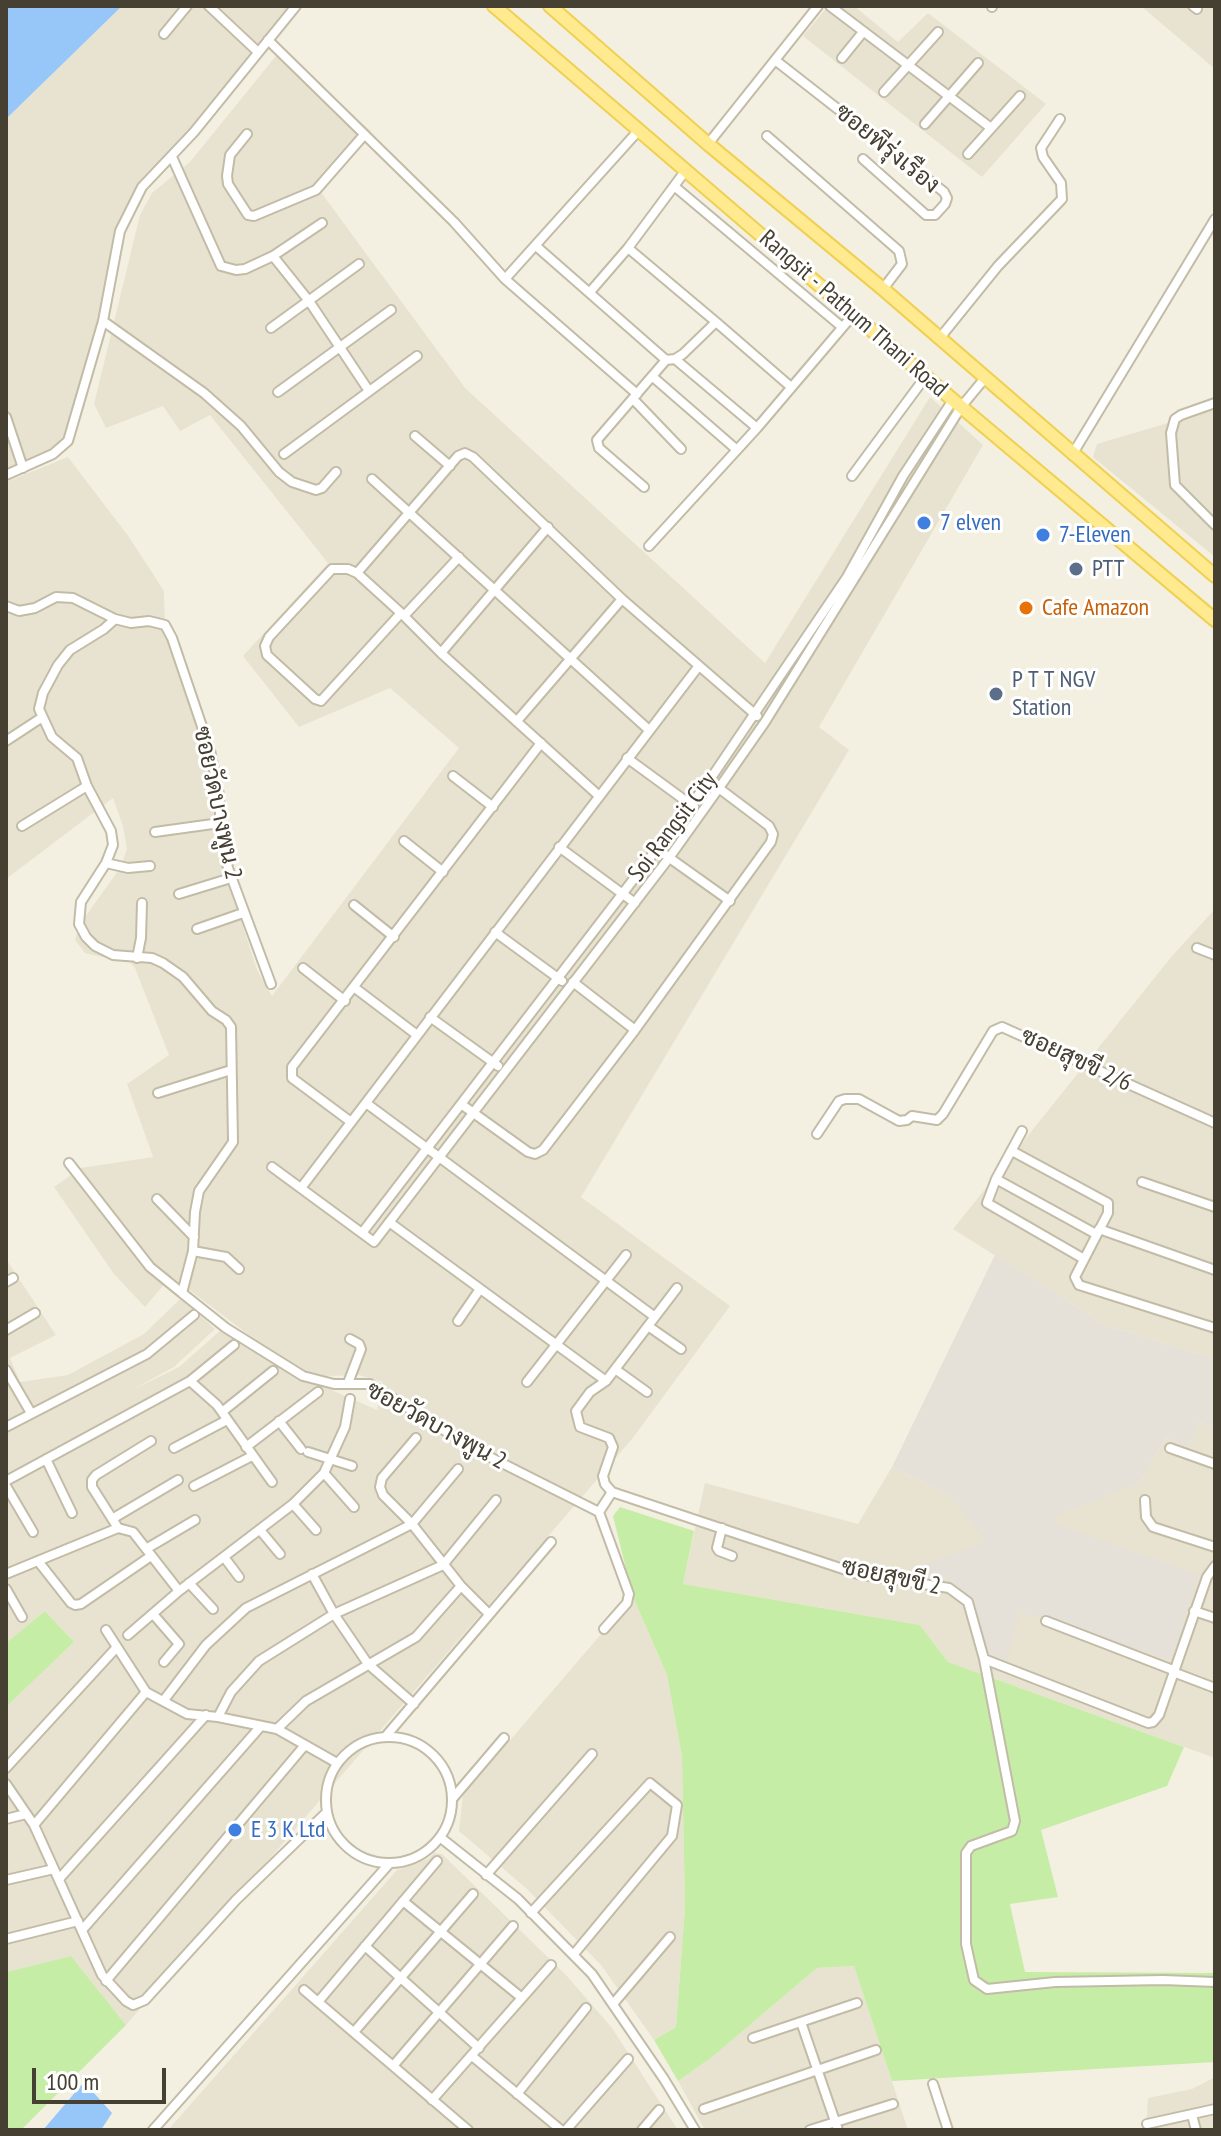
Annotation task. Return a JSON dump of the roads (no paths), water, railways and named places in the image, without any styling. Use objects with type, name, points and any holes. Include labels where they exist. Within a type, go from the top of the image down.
[{"type":"main road","name":"Rangsit - Pathum Thani Road","points":[[494,6],[853,315],[1215,620]]},
{"type":"main road","name":"Rangsit - Pathum Thani Road","points":[[550,6],[1215,576]]},
{"type":"street","points":[[164,34],[187,6]]},
{"type":"street","points":[[209,6],[258,52]]},
{"type":"street","points":[[6,475],[53,454],[68,441],[103,321],[120,231],[142,187],[172,157],[296,6]]},
{"type":"street","points":[[708,144],[818,6]]},
{"type":"street","points":[[830,6],[991,128]]},
{"type":"street","points":[[842,58],[863,32]]},
{"type":"street","points":[[884,92],[938,32]]},
{"type":"street","points":[[268,40],[454,222],[505,279],[635,397],[681,449]]},
{"type":"street","name":"ซอยพีรุ่งเรือง","points":[[775,60],[944,192],[947,198],[945,204],[935,215],[926,215],[863,159]]},
{"type":"street","points":[[925,124],[978,63]]},
{"type":"street","points":[[968,154],[1020,96]]},
{"type":"street","points":[[939,339],[998,266],[1062,199],[1061,183],[1043,157],[1041,148],[1060,119]]},
{"type":"street","points":[[505,279],[639,130]]},
{"type":"street","points":[[247,134],[230,155],[227,176],[228,184],[248,215],[254,216],[316,190],[364,135]]},
{"type":"street","points":[[767,136],[899,251],[902,264],[883,289]]},
{"type":"street","points":[[172,157],[221,266],[245,269],[273,256],[322,223]]},
{"type":"street","points":[[590,292],[628,248],[686,170]]},
{"type":"street","points":[[674,186],[842,327]]},
{"type":"street","points":[[1072,455],[1215,220]]},
{"type":"street","points":[[536,246],[757,428]]},
{"type":"street","points":[[628,248],[791,387]]},
{"type":"street","points":[[273,256],[309,301],[369,391]]},
{"type":"street","points":[[271,328],[359,264]]},
{"type":"street","points":[[278,392],[391,310]]},
{"type":"street","points":[[649,546],[757,428],[853,315]]},
{"type":"street","points":[[103,321],[204,393],[241,426],[279,472],[292,482],[316,490],[322,488],[336,472]]},
{"type":"street","points":[[644,487],[596,445],[597,440],[671,359],[683,354],[716,322]]},
{"type":"street","points":[[284,454],[417,356]]},
{"type":"street","points":[[852,476],[926,376]]},
{"type":"street","points":[[653,377],[737,450]]},
{"type":"street","points":[[957,403],[985,378]]},
{"type":"street","name":"Soi Rangsit City","points":[[957,403],[863,566],[765,722],[669,858],[374,1242],[362,1233],[709,781],[847,577],[903,476],[957,403]]},
{"type":"street","points":[[1215,403],[1175,419],[1171,433],[1175,485],[1215,525]]},
{"type":"street","points":[[6,417],[23,468]]},
{"type":"street","points":[[415,436],[450,466]]},
{"type":"street","points":[[357,573],[458,456],[465,453],[473,457],[622,599],[765,722]]},
{"type":"street","points":[[372,479],[649,730]]},
{"type":"street","points":[[441,653],[548,527]]},
{"type":"street","points":[[459,557],[403,614],[321,701],[267,655],[265,646],[269,637],[332,569],[340,567],[357,573],[403,614],[441,653],[598,795]]},
{"type":"street","name":"ซอยวัดบางพูน 2","points":[[9,608],[35,608],[56,597],[64,597],[92,606],[115,619],[165,625],[210,750],[231,878],[271,984]]},
{"type":"street","points":[[517,721],[622,599]]},
{"type":"street","points":[[6,619],[9,608]]},
{"type":"street","points":[[115,619],[70,650],[43,693],[39,709],[52,737],[77,758],[87,786],[111,831],[113,845],[109,864],[81,902],[79,924],[86,937],[95,946],[113,955],[152,958],[183,977],[212,1011],[231,1027],[233,1142],[199,1191],[194,1237],[197,1252],[182,1293]]},
{"type":"street","points":[[301,1188],[698,667]]},
{"type":"street","points":[[6,741],[41,718]]},
{"type":"street","points":[[351,1122],[292,1078],[292,1067],[541,743]]},
{"type":"street","points":[[627,758],[701,812]]},
{"type":"street","points":[[453,776],[493,807]]},
{"type":"street","points":[[461,1104],[528,1152],[535,1154],[543,1150],[635,1030],[771,842],[773,834],[769,826],[709,781]]},
{"type":"street","points":[[22,826],[87,786]]},
{"type":"street","points":[[155,832],[220,823]]},
{"type":"street","points":[[404,841],[443,872]]},
{"type":"street","points":[[559,847],[635,903]]},
{"type":"street","points":[[657,849],[730,901]]},
{"type":"street","points":[[109,864],[128,868],[150,866]]},
{"type":"street","points":[[179,894],[231,878]]},
{"type":"street","points":[[138,956],[142,903]]},
{"type":"street","points":[[354,905],[394,937]]},
{"type":"street","points":[[197,929],[243,913]]},
{"type":"street","points":[[495,932],[635,1030]]},
{"type":"street","points":[[1197,948],[1215,955]]},
{"type":"street","points":[[303,968],[345,1001]]},
{"type":"street","points":[[355,988],[417,1035]]},
{"type":"street","points":[[430,1017],[505,1071]]},
{"type":"street","name":"ซอยสุขขี 2/6","points":[[817,1134],[839,1101],[845,1099],[859,1099],[899,1121],[912,1116],[937,1120],[993,1031],[1002,1027],[1215,1123]]},
{"type":"street","points":[[158,1093],[231,1070]]},
{"type":"street","points":[[366,1103],[655,1317]]},
{"type":"street","points":[[1022,1131],[987,1199],[990,1207],[1084,1259]]},
{"type":"street","points":[[1012,1151],[1108,1203],[1108,1213],[1075,1277],[1079,1285],[1215,1328]]},
{"type":"street","name":"ซอยวัดบางพูน 2","points":[[69,1163],[150,1267],[226,1328],[303,1376],[334,1384],[370,1384],[476,1450],[601,1510]]},
{"type":"street","points":[[272,1167],[362,1233]]},
{"type":"street","points":[[996,1179],[1098,1231],[1215,1270]]},
{"type":"street","points":[[1142,1182],[1215,1207]]},
{"type":"street","points":[[157,1199],[194,1237]]},
{"type":"street","points":[[389,1222],[606,1381]]},
{"type":"street","points":[[197,1252],[226,1257],[239,1269]]},
{"type":"street","points":[[527,1382],[626,1255]]},
{"type":"street","points":[[604,1629],[629,1599],[601,1510],[611,1495],[603,1476],[613,1447],[609,1438],[580,1427],[576,1411],[590,1392],[606,1381],[677,1288]]},
{"type":"street","points":[[458,1321],[480,1289]]},
{"type":"street","points":[[6,1330],[35,1313]]},
{"type":"street","points":[[6,1427],[147,1354],[194,1315]]},
{"type":"street","points":[[648,1326],[681,1349]]},
{"type":"street","points":[[348,1383],[361,1349],[350,1339]]},
{"type":"street","points":[[33,1532],[6,1484],[190,1381],[234,1345]]},
{"type":"street","points":[[615,1369],[647,1392]]},
{"type":"street","points":[[174,1448],[224,1416],[273,1371]]},
{"type":"street","points":[[7,1374],[31,1413]]},
{"type":"street","points":[[190,1381],[217,1405],[272,1482]]},
{"type":"street","points":[[246,1447],[318,1392]]},
{"type":"street","points":[[128,1635],[189,1583],[293,1504],[324,1473],[345,1427],[350,1399]]},
{"type":"street","points":[[279,1421],[305,1450],[352,1466]]},
{"type":"street","points":[[416,1438],[382,1478],[380,1487],[383,1495],[489,1614]]},
{"type":"street","points":[[118,1528],[92,1487],[92,1480],[151,1441]]},
{"type":"street","points":[[1170,1448],[1215,1464]]},
{"type":"street","points":[[194,1486],[252,1456]]},
{"type":"street","points":[[46,1459],[72,1513]]},
{"type":"street","points":[[164,1700],[206,1645],[246,1608],[412,1524],[458,1469]]},
{"type":"street","points":[[324,1473],[354,1507]]},
{"type":"street","points":[[112,1519],[178,1480]]},
{"type":"street","name":"ซอยสุขขี 2","points":[[611,1495],[858,1574],[949,1588],[968,1602],[984,1659],[1015,1821],[1012,1831],[971,1846],[966,1853],[966,1944],[974,1980],[987,1989],[1068,1982],[1215,1982]]},
{"type":"street","points":[[218,1717],[231,1692],[259,1661],[334,1614],[443,1565],[496,1500]]},
{"type":"street","points":[[1145,1500],[1146,1517],[1153,1527],[1215,1547]]},
{"type":"street","points":[[293,1504],[316,1530]]},
{"type":"street","points":[[38,1561],[75,1605],[81,1604],[195,1520]]},
{"type":"street","points":[[6,1574],[118,1528],[133,1532],[179,1591]]},
{"type":"street","points":[[260,1530],[280,1554]]},
{"type":"street","points":[[722,1530],[717,1544],[719,1551],[732,1556]]},
{"type":"street","points":[[386,1736],[551,1542]]},
{"type":"street","points":[[224,1557],[239,1577]]},
{"type":"street","points":[[984,1659],[1148,1723],[1153,1722],[1159,1715],[1207,1577],[1215,1566]]},
{"type":"street","points":[[312,1574],[334,1614],[368,1664],[414,1704]]},
{"type":"street","points":[[189,1583],[213,1609]]},
{"type":"street","points":[[277,1729],[306,1701],[416,1637],[461,1586]]},
{"type":"street","points":[[6,1589],[22,1617]]},
{"type":"street","points":[[1194,1611],[1215,1618]]},
{"type":"street","points":[[153,1614],[179,1644],[164,1662]]},
{"type":"street","points":[[1046,1621],[1215,1688]]},
{"type":"street","points":[[106,1630],[146,1692],[187,1714],[277,1729],[337,1763]]},
{"type":"street","points":[[6,1768],[117,1647]]},
{"type":"street","points":[[34,1825],[146,1692]]},
{"type":"street","points":[[59,1879],[206,1715]]},
{"type":"street","points":[[6,1939],[80,1925],[261,1726]]},
{"type":"street","points":[[386,1736],[406,1739],[424,1747],[439,1760],[449,1778],[453,1798],[450,1819],[441,1838],[427,1852],[389,1864],[367,1860],[349,1850],[334,1833],[326,1813],[325,1796],[337,1763],[350,1750],[367,1740],[386,1736]]},
{"type":"street","points":[[453,1798],[504,1738]]},
{"type":"street","points":[[106,1981],[305,1745]]},
{"type":"street","points":[[486,1875],[592,1754]]},
{"type":"street","points":[[531,1913],[650,1783],[677,1805],[672,1836],[574,1954]]},
{"type":"street","points":[[6,1784],[34,1825],[96,1965],[106,1981],[133,2005],[145,2000],[236,1900],[326,1813]]},
{"type":"street","points":[[6,1819],[26,1814]]},
{"type":"street","points":[[441,1838],[531,1913],[592,1974],[695,2130]]},
{"type":"street","points":[[318,2002],[437,1861]]},
{"type":"street","points":[[153,2130],[389,1864]]},
{"type":"street","points":[[6,1880],[54,1869]]},
{"type":"street","points":[[354,2032],[473,1894]]},
{"type":"street","points":[[403,1901],[522,1998]]},
{"type":"street","points":[[393,2066],[513,1926]]},
{"type":"street","points":[[613,2004],[670,1937]]},
{"type":"street","points":[[365,1946],[479,2048]]},
{"type":"street","points":[[432,2100],[551,1965]]},
{"type":"street","points":[[304,1990],[468,2130]]},
{"type":"street","points":[[753,2038],[857,2003]]},
{"type":"street","points":[[517,2094],[586,2008]]},
{"type":"street","points":[[801,2022],[837,2126]]},
{"type":"street","points":[[704,2109],[876,2050]]},
{"type":"street","points":[[472,2056],[563,2130],[628,2059]]},
{"type":"street","points":[[933,2084],[948,2130]]},
{"type":"street","points":[[810,2130],[837,2126],[893,2104]]},
{"type":"street","points":[[1147,2124],[1215,2109]]},
{"type":"street","points":[[642,2130],[659,2110]]},
{"type":"street","points":[[1192,2115],[1196,2130]]},
{"type":"water","points":[[122,6],[6,119],[6,7]]},
{"type":"water","points":[[84,2082],[112,2113],[101,2130],[43,2130]]},
{"type":"place","name":"7 elven","points":[[924,523]]},
{"type":"place","name":"7-Eleven","points":[[1043,535]]},
{"type":"place","name":"PTT","points":[[1076,569]]},
{"type":"place","name":"Cafe Amazon","points":[[1026,608]]},
{"type":"place","name":"P T T NGV Station","points":[[996,694]]},
{"type":"place","name":"E 3 K Ltd","points":[[235,1830]]}]
